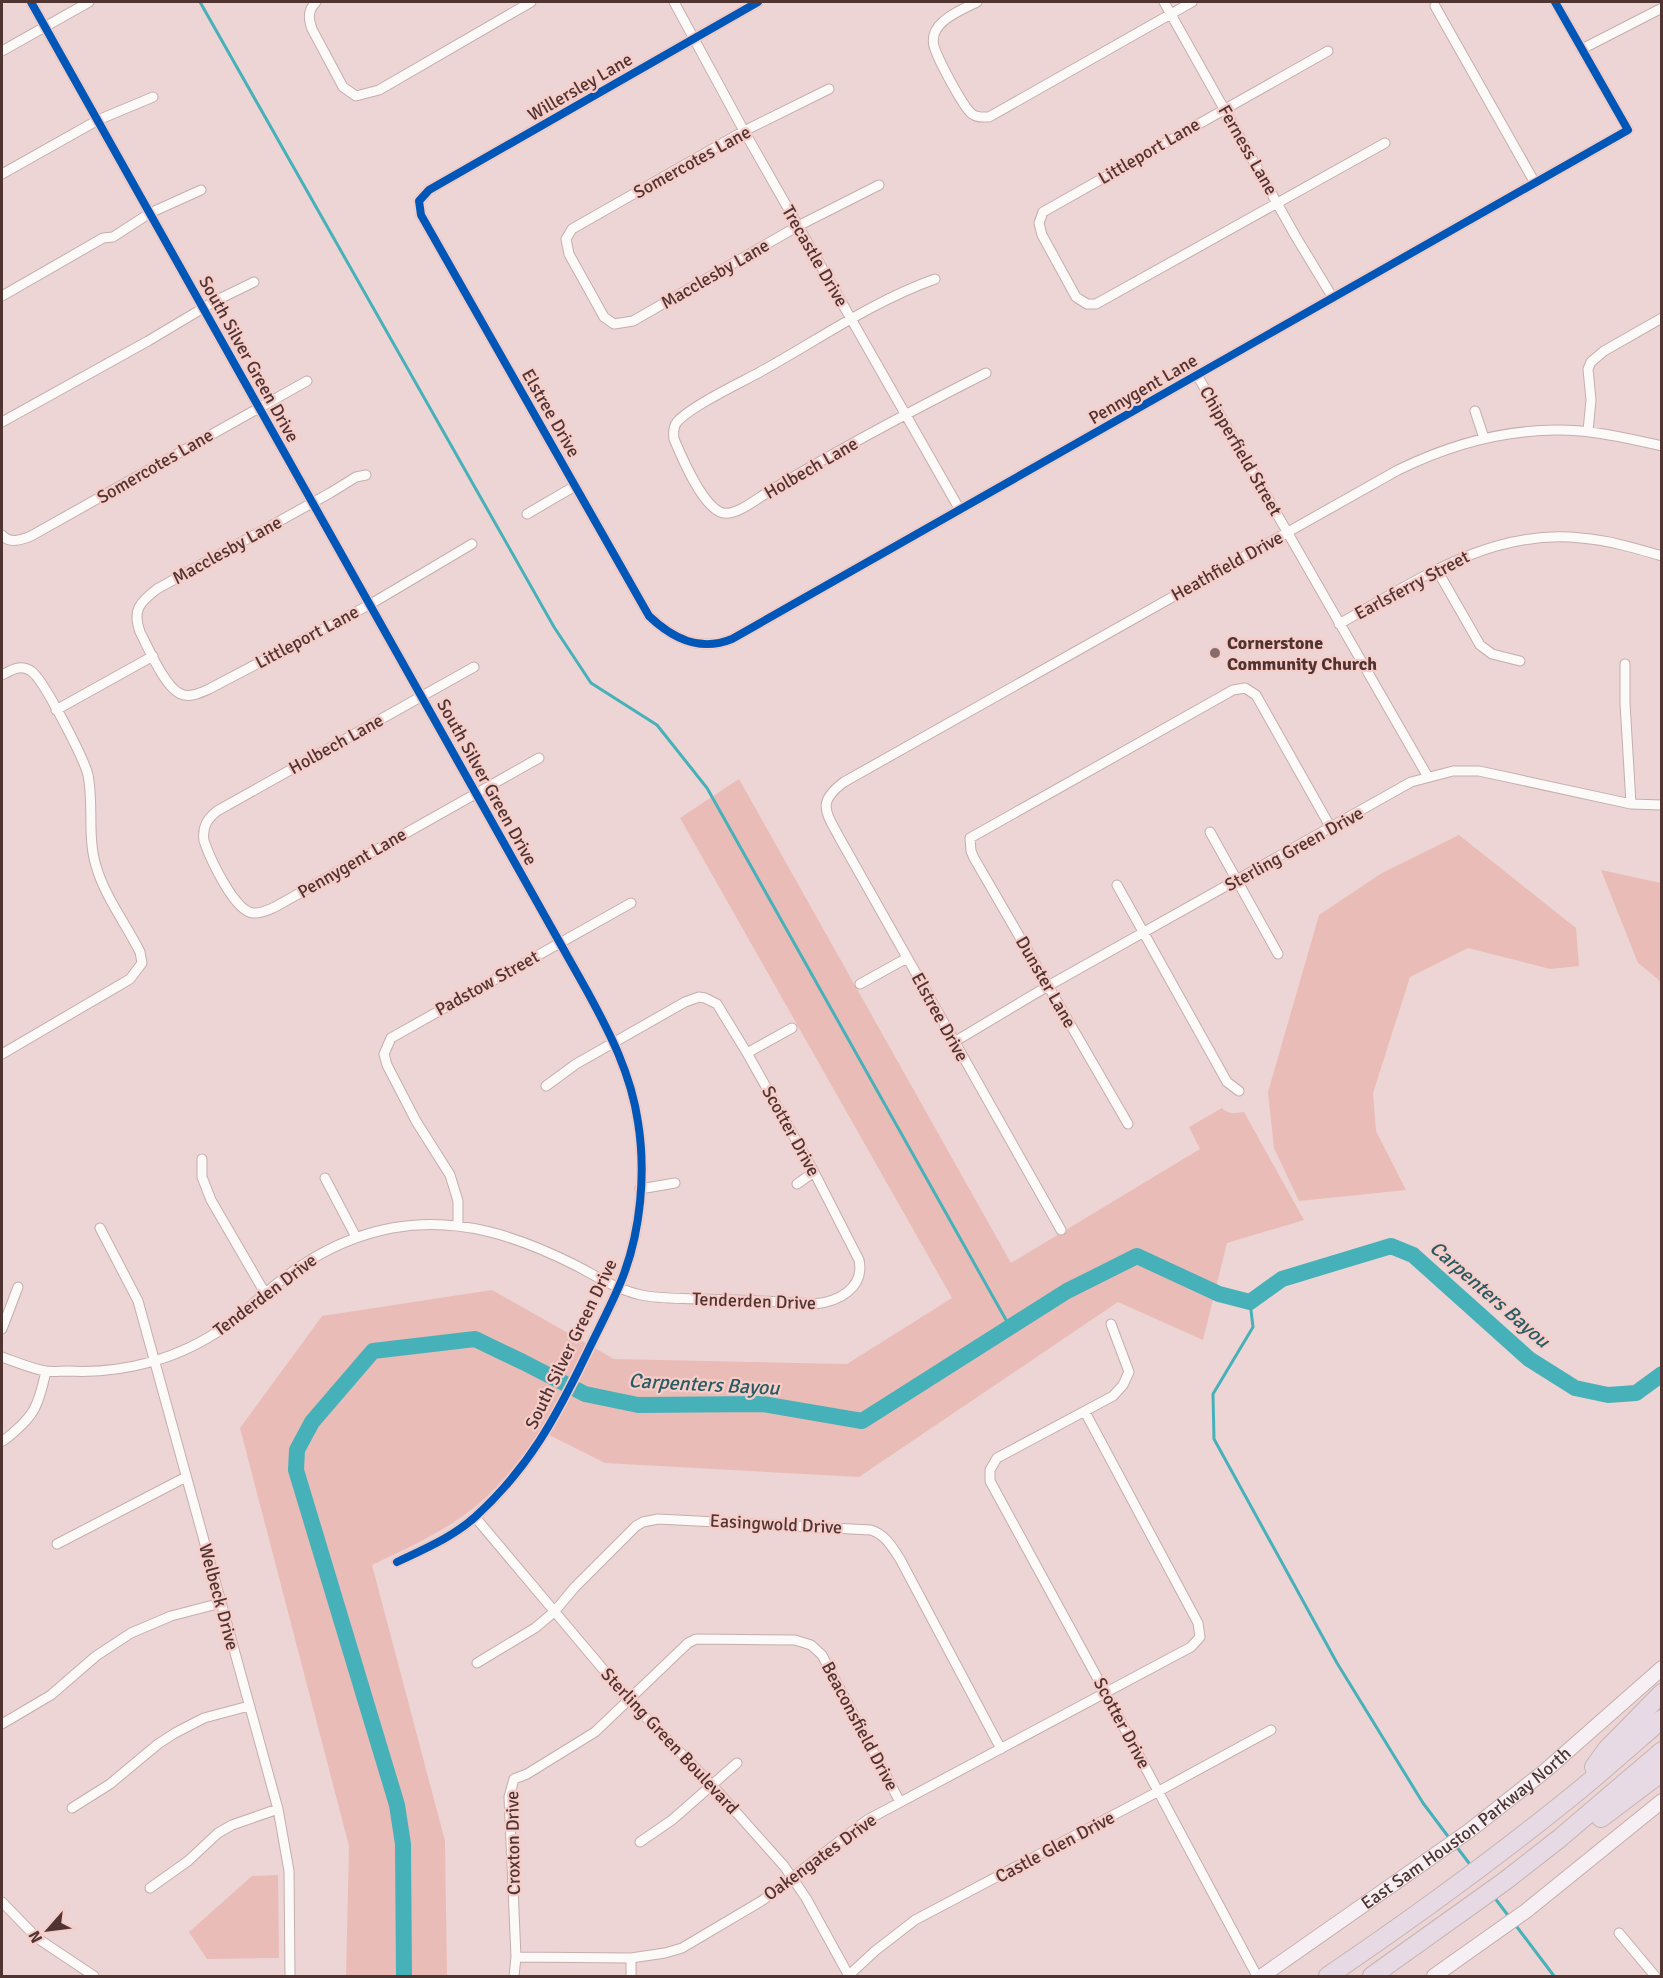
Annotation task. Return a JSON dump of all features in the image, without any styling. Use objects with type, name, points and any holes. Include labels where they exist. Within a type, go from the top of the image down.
[{"type":"highway","points":[[1573,1795],[1607,1749],[1662,1693]]},
{"type":"highway","name":"East Sam Houston Parkway North","points":[[1329,1977],[1491,1860],[1573,1795],[1662,1719]]},
{"type":"highway","points":[[1372,1977],[1505,1881],[1662,1752]]},
{"type":"highway","points":[[1560,1838],[1587,1828],[1662,1772]]},
{"type":"main road","name":"East Sam Houston Parkway North","points":[[1262,1977],[1469,1830],[1545,1771],[1662,1668]]},
{"type":"main road","points":[[1434,1977],[1526,1911],[1662,1802]]},
{"type":"street","name":"South Silver Green Drive","points":[[31,2],[560,942],[614,1043],[630,1088],[638,1121],[640,1189],[634,1240],[619,1287],[552,1423],[519,1471],[475,1517],[440,1541],[397,1562]]},
{"type":"street","points":[[2,51],[89,2]]},
{"type":"street","points":[[314,5],[309,20],[312,29],[343,87],[356,96],[379,90],[531,2]]},
{"type":"street","name":"Trecastle Drive","points":[[674,2],[744,131],[960,510]]},
{"type":"street","name":"Willersley Lane","points":[[419,201],[429,190],[758,2]]},
{"type":"street","points":[[977,2],[938,27],[934,35],[934,47],[971,113],[979,118],[989,117],[1192,2]]},
{"type":"street","name":"Ferness Lane","points":[[1164,2],[1333,298]]},
{"type":"street","points":[[1555,2],[1582,49],[1662,8]]},
{"type":"street","points":[[1435,6],[1535,183]]},
{"type":"street","name":"Pennygent Lane","points":[[669,630],[694,644],[710,645],[732,639],[1628,130],[1582,49]]},
{"type":"street","name":"Littleport Lane","points":[[1277,202],[1096,304],[1087,304],[1076,297],[1042,236],[1039,222],[1043,212],[1328,51]]},
{"type":"street","name":"Somercotes Lane","points":[[614,324],[603,316],[569,254],[566,239],[572,229],[744,131],[829,89]]},
{"type":"street","points":[[2,174],[98,120],[153,97]]},
{"type":"street","points":[[1277,202],[1385,143]]},
{"type":"street","name":"Macclesby Lane","points":[[614,324],[633,321],[798,226],[879,185]]},
{"type":"street","points":[[2,296],[103,238],[113,237],[150,213],[201,190]]},
{"type":"street","name":"Elstree Drive","points":[[419,201],[422,215],[649,616],[669,630]]},
{"type":"street","points":[[851,319],[904,290],[935,279]]},
{"type":"street","points":[[2,422],[203,308],[254,282]]},
{"type":"street","points":[[1588,431],[1591,400],[1588,369],[1591,362],[1604,351],[1662,318]]},
{"type":"street","name":"Holbech Lane","points":[[851,319],[696,408],[677,422],[673,430],[680,451],[709,505],[722,513],[733,512],[748,505],[905,414],[986,373]]},
{"type":"street","name":"Chipperfield Street","points":[[1197,375],[1428,777]]},
{"type":"street","name":"Somercotes Lane","points":[[2,535],[5,539],[18,541],[31,536],[307,381]]},
{"type":"street","points":[[1475,411],[1484,438]]},
{"type":"street","name":"Heathfield Drive","points":[[825,802],[834,789],[844,782],[1287,533],[1421,459],[1444,449],[1484,438],[1534,431],[1588,431],[1662,446]]},
{"type":"street","name":"Macclesby Lane","points":[[153,656],[136,622],[136,613],[146,599],[157,590],[356,477],[366,475]]},
{"type":"street","points":[[527,514],[575,486]]},
{"type":"street","name":"Earlsferry Street","points":[[1340,624],[1437,570],[1474,552],[1496,545],[1541,537],[1584,538],[1662,556]]},
{"type":"street","name":"Littleport Lane","points":[[153,656],[173,690],[183,695],[194,695],[369,605],[472,544]]},
{"type":"street","points":[[1437,570],[1480,645],[1492,654],[1520,661]]},
{"type":"street","points":[[56,710],[153,656]]},
{"type":"street","points":[[1625,664],[1625,703],[1632,804]]},
{"type":"street","points":[[2,675],[22,667],[33,671],[76,745],[87,774],[90,795],[91,845],[98,873],[140,952],[142,963],[130,979],[2,1054]]},
{"type":"street","name":"Holbech Lane","points":[[205,827],[207,819],[217,811],[474,667]]},
{"type":"street","name":"Dunster Lane","points":[[1128,1124],[974,858],[970,838],[1233,690],[1245,688],[1256,695],[1331,828]]},
{"type":"street","name":"Pennygent Lane","points":[[205,827],[204,841],[208,852],[234,899],[243,909],[252,913],[263,912],[539,758]]},
{"type":"street","name":"Sterling Green Drive","points":[[954,1042],[1048,986],[1411,782],[1453,771],[1479,771],[1632,804],[1662,805]]},
{"type":"street","name":"Elstree Drive","points":[[825,802],[825,811],[838,837],[1061,1230]]},
{"type":"street","points":[[1210,832],[1278,954]]},
{"type":"street","points":[[1117,885],[1227,1082],[1239,1091]]},
{"type":"street","name":"Padstow Street","points":[[458,1225],[458,1201],[450,1175],[416,1121],[387,1065],[384,1054],[391,1038],[631,903]]},
{"type":"street","points":[[860,984],[907,958]]},
{"type":"street","name":"Scotter Drive","points":[[614,1043],[692,999],[699,997],[717,1004],[814,1172],[859,1260],[861,1269]]},
{"type":"street","points":[[747,1053],[792,1028]]},
{"type":"street","points":[[546,1086],[576,1064],[614,1043]]},
{"type":"street","points":[[202,1159],[202,1178],[211,1200],[265,1293]]},
{"type":"street","points":[[797,1184],[814,1172]]},
{"type":"street","points":[[325,1178],[357,1237]]},
{"type":"street","points":[[640,1189],[675,1183]]},
{"type":"street","name":"Tenderden Drive","points":[[2,1357],[46,1371],[103,1371],[154,1361],[206,1340],[236,1319],[302,1263],[329,1248],[357,1237],[394,1228],[425,1224],[458,1225],[518,1239],[619,1287],[651,1297],[826,1303],[835,1300],[855,1286],[861,1269]]},
{"type":"street","name":"Welbeck Drive","points":[[100,1228],[138,1301],[278,1809],[289,1871],[290,1977]]},
{"type":"street","points":[[2,1329],[18,1287]]},
{"type":"street","points":[[1085,1412],[1113,1396],[1123,1385],[1129,1372],[1111,1324]]},
{"type":"street","points":[[3,1441],[22,1426],[33,1413],[40,1399],[46,1371]]},
{"type":"street","name":"Scotter Drive","points":[[1085,1412],[997,1458],[990,1470],[990,1481],[1159,1791],[1257,1977]]},
{"type":"street","name":"Oakengates Drive","points":[[516,1957],[631,1958],[665,1953],[698,1940],[763,1900],[867,1820],[1191,1647],[1200,1637],[1198,1623],[1085,1412]]},
{"type":"street","points":[[57,1544],[186,1477]]},
{"type":"street","name":"Sterling Green Boulevard","points":[[475,1517],[629,1700],[712,1785],[792,1877],[849,1976]]},
{"type":"street","name":"Easingwold Drive","points":[[477,1663],[535,1628],[554,1612],[622,1539],[643,1522],[658,1519],[871,1530],[879,1532],[900,1559],[1001,1749]]},
{"type":"street","points":[[2,1724],[51,1695],[96,1656],[131,1633],[171,1616],[221,1603]]},
{"type":"street","name":"Beaconsfield Drive","points":[[629,1700],[688,1643],[696,1639],[795,1640],[810,1645],[822,1655],[900,1803]]},
{"type":"street","name":"Croxton Drive","points":[[514,1977],[516,1957],[509,1797],[514,1779],[527,1774],[595,1732],[629,1700]]},
{"type":"street","points":[[72,1808],[110,1784],[175,1732],[204,1718],[249,1706]]},
{"type":"street","name":"Castle Glen Drive","points":[[849,1976],[875,1951],[915,1920],[1271,1730]]},
{"type":"street","points":[[640,1842],[672,1820],[737,1763]]},
{"type":"street","points":[[150,1888],[188,1861],[218,1833],[232,1825],[278,1809]]},
{"type":"street","points":[[2,1902],[37,1938],[94,1977]]},
{"type":"street","points":[[1619,1933],[1655,1977],[1662,1971]]},
{"type":"street","points":[[631,1958],[631,1977]]},
{"type":"shaded area","points":[[739,779],[1011,1263],[1200,1149],[1189,1127],[1222,1108],[1230,1113],[1244,1112],[1304,1220],[1227,1243],[1203,1340],[1118,1302],[859,1477],[605,1463],[541,1431],[503,1480],[470,1511],[439,1531],[372,1565],[445,1841],[447,1976],[346,1976],[349,1846],[240,1428],[322,1316],[492,1290],[614,1359],[847,1364],[952,1298],[680,818]]},
{"type":"shaded area","points":[[1459,835],[1576,928],[1579,966],[1550,969],[1468,948],[1410,977],[1373,1093],[1376,1131],[1406,1190],[1299,1201],[1274,1148],[1268,1092],[1319,915],[1382,873]]},
{"type":"shaded area","points":[[1601,870],[1661,883],[1661,985],[1659,980],[1638,963]]},
{"type":"shaded area","points":[[278,1875],[279,1958],[207,1959],[189,1932],[252,1876]]},
{"type":"waterway","points":[[200,2],[554,627],[591,683],[657,725],[707,788],[1010,1327]]},
{"type":"waterway","name":"Carpenters Bayou","points":[[404,1976],[403,1844],[397,1805],[296,1470],[297,1450],[312,1422],[373,1351],[475,1339],[585,1394],[638,1405],[762,1404],[862,1421],[1067,1291],[1137,1256],[1219,1294],[1250,1302],[1282,1279],[1391,1246],[1413,1255],[1529,1359],[1575,1388],[1608,1395],[1636,1393],[1662,1374]]},
{"type":"waterway","points":[[1250,1302],[1253,1327],[1213,1394],[1214,1439],[1337,1663],[1423,1803],[1450,1839]]},
{"type":"waterway","points":[[1456,1846],[1472,1867]]},
{"type":"waterway","points":[[1494,1897],[1510,1918]]},
{"type":"waterway","points":[[1514,1923],[1554,1976]]},
{"type":"cycle path","points":[[31,2],[604,1022],[625,1071],[635,1104],[642,1161],[640,1201],[634,1241],[618,1288],[564,1399],[540,1441],[494,1499],[457,1531],[397,1562]]},
{"type":"cycle path","points":[[758,2],[429,190],[419,201],[421,215],[649,616],[677,637],[698,644],[720,643],[732,639],[1628,130],[1555,2]]},
{"type":"place","name":"Cornerstone Community Church","points":[[1215,653]]}]
